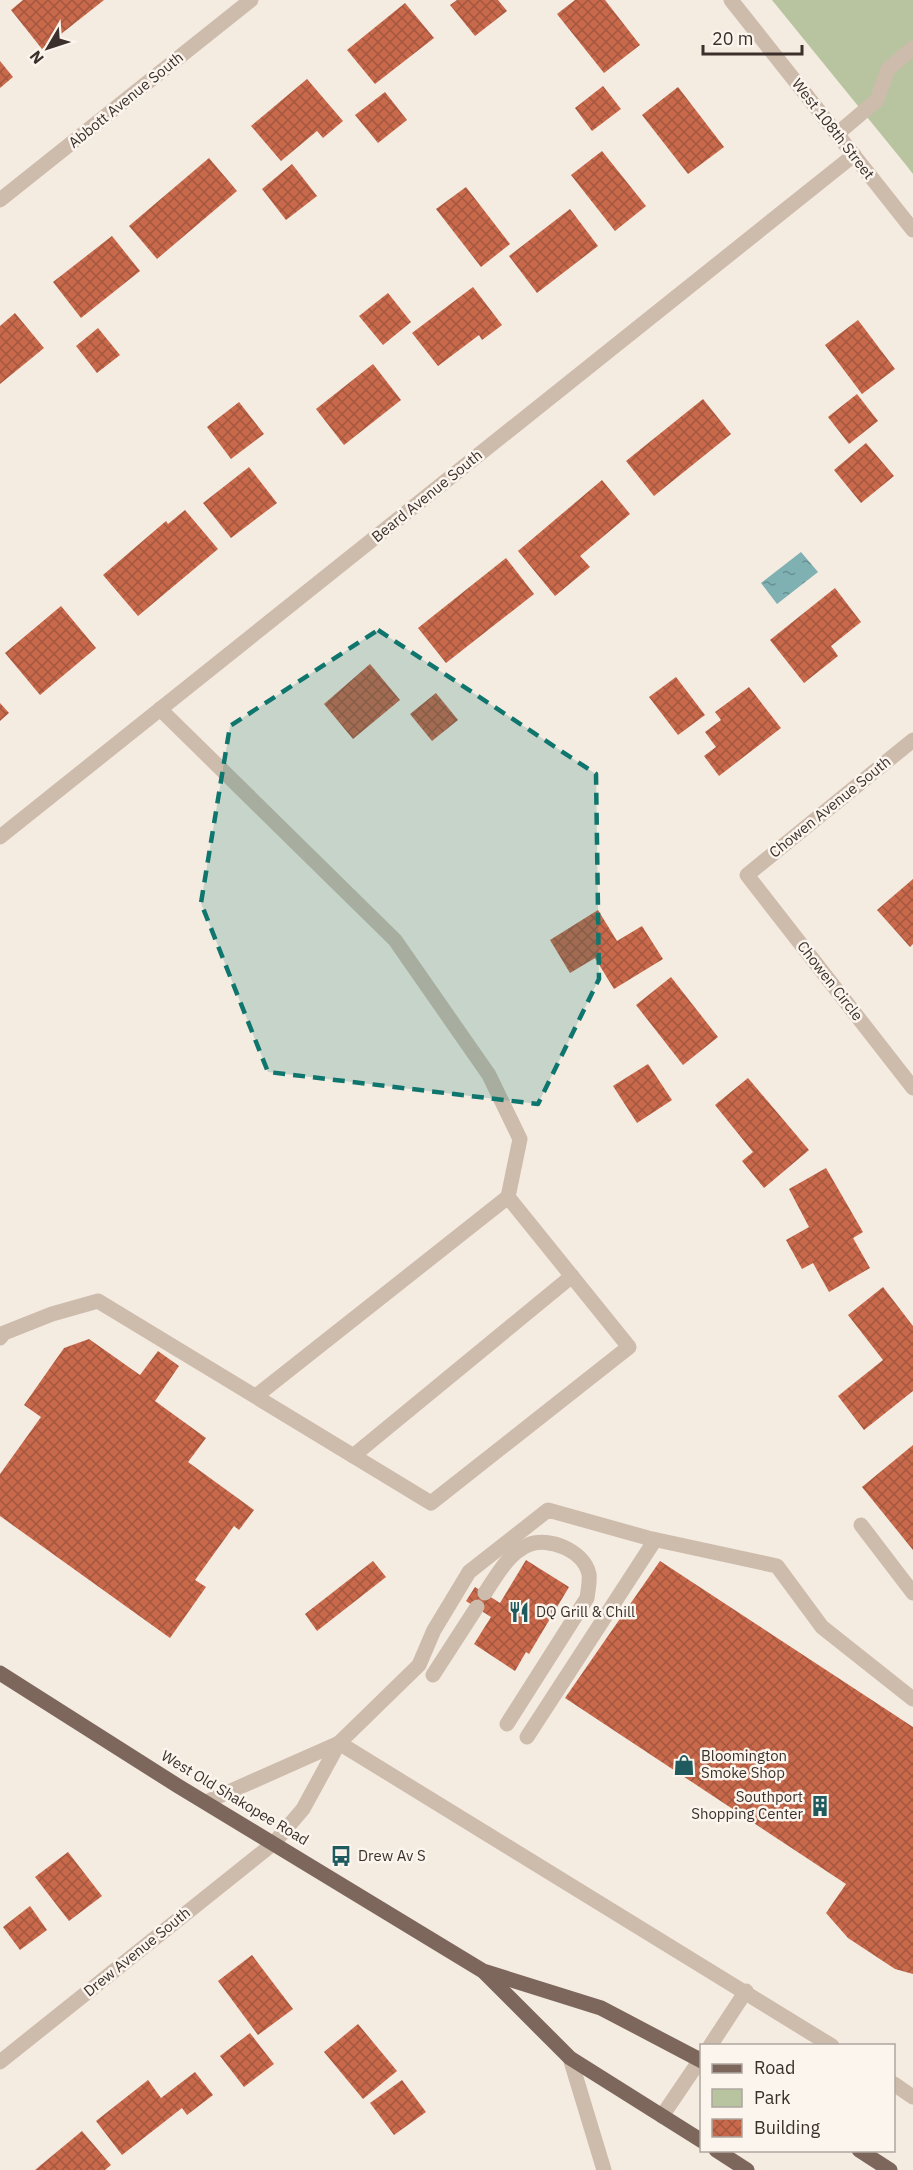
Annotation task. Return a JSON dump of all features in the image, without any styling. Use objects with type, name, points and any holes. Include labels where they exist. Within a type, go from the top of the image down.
[{"type":"main road","name":"West Old Shakopee Road","points":[[0,1673],[483,1971],[570,2058],[700,2140]]},
{"type":"main road","name":"West Old Shakopee Road","points":[[483,1971],[601,2008],[700,2059]]},
{"type":"main road","points":[[718,2152],[747,2170]]},
{"type":"main road","points":[[861,2152],[890,2170]]},
{"type":"street","name":"Abbott Avenue South","points":[[0,200],[251,0]]},
{"type":"street","name":"West 108th Street","points":[[731,0],[913,230]]},
{"type":"street","points":[[837,134],[877,100],[888,69],[913,48]]},
{"type":"street","name":"Beard Avenue South","points":[[0,837],[854,155]]},
{"type":"street","points":[[160,709],[395,940],[489,1075],[520,1138],[508,1197],[256,1396]]},
{"type":"street","name":"Chowen Avenue South","points":[[747,874],[913,740]]},
{"type":"street","name":"Chowen Circle","points":[[747,874],[913,1088]]},
{"type":"street","points":[[0,1338],[4,1333],[52,1314],[98,1301],[431,1503],[629,1347],[508,1197]]},
{"type":"street","points":[[353,1456],[572,1276]]},
{"type":"street","points":[[206,1802],[339,1743],[419,1665],[434,1630],[469,1572],[548,1510],[655,1540],[777,1566],[822,1627],[913,1699]]},
{"type":"street","points":[[861,1525],[913,1593]]},
{"type":"street","points":[[527,1737],[655,1540]]},
{"type":"street","points":[[485,1593],[507,1560],[529,1545],[555,1543],[580,1558],[589,1574],[587,1598],[507,1724]]},
{"type":"street","points":[[433,1675],[477,1608]]},
{"type":"street","points":[[339,1743],[829,2044]]},
{"type":"street","name":"Drew Avenue South","points":[[0,2062],[274,1843],[303,1809],[339,1743]]},
{"type":"street","points":[[711,2044],[746,1991]]},
{"type":"street","points":[[570,2058],[604,2170]]},
{"type":"street","points":[[662,2116],[700,2061]]},
{"type":"street","points":[[895,2085],[913,2097]]},
{"type":"highlighted area","points":[[378,630],[596,774],[599,979],[538,1104],[268,1072],[201,903],[230,726]]},
{"type":"green space","points":[[772,0],[913,0],[913,174],[906,165]]},
{"type":"water","points":[[801,552],[818,572],[777,604],[761,583]]},
{"type":"building","points":[[23,0],[104,0],[42,49],[11,10]]},
{"type":"building","points":[[457,0],[498,0],[507,11],[475,36],[450,5]]},
{"type":"building","points":[[575,0],[605,0],[640,45],[604,73],[557,14]]},
{"type":"building","points":[[405,3],[434,38],[375,84],[347,50]]},
{"type":"building","points":[[0,61],[13,77],[0,88]]},
{"type":"building","points":[[307,79],[343,121],[323,138],[317,131],[281,161],[251,126]]},
{"type":"building","points":[[603,86],[621,109],[592,131],[575,108]]},
{"type":"building","points":[[678,87],[724,147],[688,174],[642,115]]},
{"type":"building","points":[[385,92],[407,120],[378,143],[355,115]]},
{"type":"building","points":[[602,151],[646,206],[615,231],[571,175]]},
{"type":"building","points":[[209,158],[237,191],[157,259],[129,226]]},
{"type":"building","points":[[292,164],[317,196],[286,220],[262,189]]},
{"type":"building","points":[[466,187],[510,244],[481,267],[436,209]]},
{"type":"building","points":[[570,209],[598,246],[537,293],[509,256]]},
{"type":"building","points":[[112,236],[140,271],[81,318],[53,282]]},
{"type":"building","points":[[473,287],[502,325],[482,340],[479,335],[438,366],[412,333]]},
{"type":"building","points":[[388,293],[411,322],[383,345],[359,316]]},
{"type":"building","points":[[15,313],[44,348],[0,384],[0,326]]},
{"type":"building","points":[[858,320],[895,369],[862,394],[825,345]]},
{"type":"building","points":[[98,328],[120,355],[97,373],[76,346]]},
{"type":"building","points":[[373,364],[401,400],[344,445],[316,409]]},
{"type":"building","points":[[857,394],[878,421],[849,444],[828,417]]},
{"type":"building","points":[[703,399],[731,434],[654,496],[626,461]]},
{"type":"building","points":[[239,402],[264,434],[231,459],[207,427]]},
{"type":"building","points":[[866,443],[894,476],[861,503],[834,470]]},
{"type":"building","points":[[249,467],[277,503],[231,538],[203,503]]},
{"type":"building","points":[[602,480],[630,514],[580,556],[590,567],[555,596],[518,551]]},
{"type":"building","points":[[185,510],[218,549],[138,616],[103,575],[166,521],[168,524]]},
{"type":"building","points":[[506,558],[534,594],[446,663],[418,628]]},
{"type":"building","points":[[835,588],[861,622],[831,646],[838,656],[804,683],[770,640]]},
{"type":"building","points":[[61,606],[96,648],[40,695],[5,653]]},
{"type":"building","points":[[370,664],[400,700],[353,739],[324,704]]},
{"type":"building","points":[[676,677],[705,715],[678,735],[649,697]]},
{"type":"building","points":[[749,687],[781,728],[719,776],[704,756],[716,747],[705,732],[721,720],[715,712]]},
{"type":"building","points":[[436,693],[458,720],[432,741],[410,714]]},
{"type":"building","points":[[0,703],[9,713],[0,721]]},
{"type":"building","points":[[913,879],[913,944],[910,947],[877,910]]},
{"type":"building","points":[[598,910],[617,941],[642,926],[663,959],[614,989],[595,958],[570,973],[550,940]]},
{"type":"building","points":[[671,977],[718,1037],[683,1065],[636,1005]]},
{"type":"building","points":[[648,1064],[672,1100],[637,1123],[613,1086]]},
{"type":"building","points":[[748,1078],[809,1150],[764,1188],[742,1161],[753,1152],[715,1105]]},
{"type":"building","points":[[826,1168],[863,1232],[853,1238],[870,1268],[829,1292],[813,1263],[802,1269],[786,1240],[809,1227],[789,1189]]},
{"type":"building","points":[[883,1287],[913,1326],[913,1391],[864,1430],[838,1396],[883,1360],[848,1315]]},
{"type":"building","points":[[89,1339],[140,1375],[158,1351],[179,1366],[155,1401],[206,1438],[188,1462],[254,1510],[239,1530],[234,1526],[195,1580],[206,1587],[170,1638],[0,1516],[0,1474],[41,1417],[24,1405],[64,1348]]},
{"type":"building","points":[[913,1445],[913,1550],[862,1487]]},
{"type":"building","name":"DQ Grill & Chill","points":[[526,1560],[569,1587],[529,1654],[526,1652],[515,1671],[474,1644],[491,1617],[466,1601],[475,1587],[500,1603]]},
{"type":"building","points":[[373,1561],[386,1577],[317,1631],[305,1614]]},
{"type":"building","name":"Southport Shopping Center","points":[[660,1561],[913,1727],[913,1974],[895,1969],[848,1938],[826,1913],[846,1884],[565,1698]]},
{"type":"building","points":[[68,1852],[102,1896],[69,1921],[35,1877]]},
{"type":"building","points":[[30,1906],[47,1930],[20,1950],[3,1927]]},
{"type":"building","points":[[252,1955],[293,2009],[258,2035],[218,1981]]},
{"type":"building","points":[[358,2024],[397,2071],[363,2099],[324,2052]]},
{"type":"building","points":[[250,2033],[274,2064],[244,2087],[220,2056]]},
{"type":"building","points":[[195,2072],[213,2095],[187,2115],[182,2108],[122,2155],[96,2121],[148,2080],[161,2098]]},
{"type":"building","points":[[402,2080],[426,2112],[394,2135],[370,2103]]},
{"type":"building","points":[[82,2131],[111,2165],[105,2170],[35,2170]]},
{"type":"place","name":"DQ Grill & Chill","points":[[519,1612]]},
{"type":"place","name":"Bloomington Smoke Shop","points":[[684,1765]]},
{"type":"place","name":"Southport Shopping Center","points":[[820,1806]]},
{"type":"place","name":"Drew Av S","points":[[341,1856]]}]
